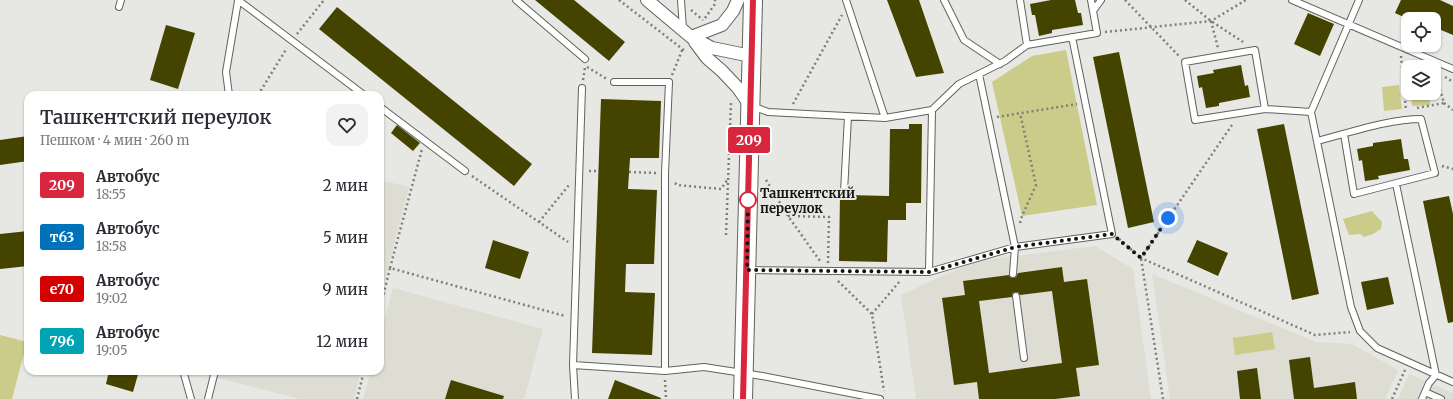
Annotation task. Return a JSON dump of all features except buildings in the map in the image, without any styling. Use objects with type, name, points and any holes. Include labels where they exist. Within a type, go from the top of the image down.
[{"type":"main road","points":[[743,399],[753,0]]},
{"type":"street","points":[[647,0],[687,33],[712,48],[751,56]]},
{"type":"street","points":[[687,33],[722,24],[733,10],[738,0]]},
{"type":"street","points":[[687,33],[707,58],[738,88],[750,105]]},
{"type":"lane","points":[[119,7],[121,0]]},
{"type":"lane","points":[[229,91],[226,72],[238,0],[359,91]]},
{"type":"lane","points":[[516,0],[585,59]]},
{"type":"lane","points":[[681,0],[687,33]]},
{"type":"lane","points":[[944,0],[964,40],[1000,64]]},
{"type":"lane","points":[[1020,0],[1027,45]]},
{"type":"lane","points":[[750,105],[768,112],[885,118],[932,110],[959,84],[1000,64],[1027,45],[1097,33],[1091,0]]},
{"type":"lane","points":[[1093,11],[1101,0]]},
{"type":"lane","points":[[1292,0],[1453,69]]},
{"type":"lane","points":[[1359,0],[1311,112],[1351,307],[1360,331],[1377,348],[1453,382]]},
{"type":"lane","points":[[847,2],[885,118]]},
{"type":"lane","points":[[747,270],[929,272],[1015,247],[1112,234],[1072,37]]},
{"type":"lane","points":[[1265,109],[1255,50],[1185,62],[1195,120],[1265,109],[1311,112]]},
{"type":"lane","points":[[979,74],[1015,247],[1013,274]]},
{"type":"lane","points":[[614,82],[669,82],[665,173],[665,371]]},
{"type":"lane","points":[[575,399],[575,318],[582,88]]},
{"type":"lane","points":[[384,110],[465,171]]},
{"type":"lane","points":[[929,272],[932,110]]},
{"type":"lane","points":[[844,192],[848,116]]},
{"type":"lane","points":[[1317,141],[1344,134],[1407,119],[1421,119],[1435,173],[1354,194],[1344,134]]},
{"type":"lane","points":[[1396,184],[1436,375]]},
{"type":"lane","points":[[1016,296],[1024,358]]},
{"type":"lane","points":[[574,365],[665,371],[704,367],[762,376],[880,399]]},
{"type":"lane","points":[[184,375],[191,399]]},
{"type":"lane","points":[[208,399],[214,375]]},
{"type":"lane","points":[[1422,399],[1429,383],[1436,375]]},
{"type":"lane","points":[[1425,392],[1441,399]]},
{"type":"path","points":[[261,91],[292,41],[324,0]]},
{"type":"path","points":[[619,0],[690,55]]},
{"type":"path","points":[[1125,0],[1185,62]]},
{"type":"path","points":[[1185,0],[1211,21],[1255,50]]},
{"type":"path","points":[[1097,33],[1211,21],[1246,0]]},
{"type":"path","points":[[788,113],[847,2]]},
{"type":"path","points":[[1211,21],[1220,56]]},
{"type":"path","points":[[1400,46],[1407,119]]},
{"type":"path","points":[[669,82],[682,49]]},
{"type":"path","points":[[582,88],[585,66],[614,82]]},
{"type":"path","points":[[1441,92],[1444,103],[1453,110]]},
{"type":"path","points":[[726,235],[730,97]]},
{"type":"path","points":[[989,118],[1085,103]]},
{"type":"path","points":[[1406,111],[1444,103]]},
{"type":"path","points":[[1020,113],[1036,185],[1022,216]]},
{"type":"path","points":[[1163,399],[1141,258],[1240,113]]},
{"type":"path","points":[[384,293],[424,140]]},
{"type":"path","points":[[465,171],[577,248]]},
{"type":"path","points":[[539,222],[580,171]]},
{"type":"path","points":[[629,172],[665,173],[677,185],[721,189],[728,179]]},
{"type":"path","points":[[766,180],[788,216],[828,271],[872,314],[884,392]]},
{"type":"path","points":[[788,216],[829,217],[828,271]]},
{"type":"path","points":[[1112,234],[1141,258],[1315,336],[1360,331]]},
{"type":"path","points":[[390,268],[575,318]]},
{"type":"path","points":[[872,314],[908,272]]},
{"type":"path","points":[[1392,399],[1408,362]]},
{"type":"path","points":[[665,371],[666,399]]},
{"type":"path","points":[[357,399],[363,375]]},
{"type":"shaded area","points":[[384,181],[409,187],[384,284]]},
{"type":"shaded area","points":[[1095,246],[1133,269],[1151,399],[916,399],[901,295],[975,261]]},
{"type":"shaded area","points":[[1152,274],[1316,342],[1352,344],[1398,370],[1385,399],[1170,399]]},
{"type":"shaded area","points":[[393,288],[543,329],[524,399],[363,399],[370,375],[384,375],[384,321]]},
{"type":"shaded area","points":[[1409,374],[1453,393],[1453,399],[1398,399]]},
{"type":"shaded area","points":[[206,375],[360,375],[354,399],[301,399]]},
{"type":"green space","points":[[1066,50],[1097,205],[1022,216],[992,82],[1032,56]]},
{"type":"green space","points":[[1399,85],[1402,109],[1384,111],[1382,87]]},
{"type":"green space","points":[[1412,100],[1430,100],[1430,105],[1412,106]]},
{"type":"green space","points":[[1372,211],[1382,222],[1381,229],[1364,237],[1360,234],[1349,235],[1343,219]]},
{"type":"green space","points":[[1272,332],[1275,349],[1235,355],[1233,338]]},
{"type":"green space","points":[[0,335],[24,341],[24,353],[12,399],[0,399]]},
{"type":"bus line","name":"209","points":[[743,399],[753,0]]},
{"type":"place","name":"Ташкентский переулок","points":[[748,200]]},
{"type":"route","points":[[748,200],[747,270],[929,272],[1015,247],[1112,234],[1141,258],[1168,218]]}]
